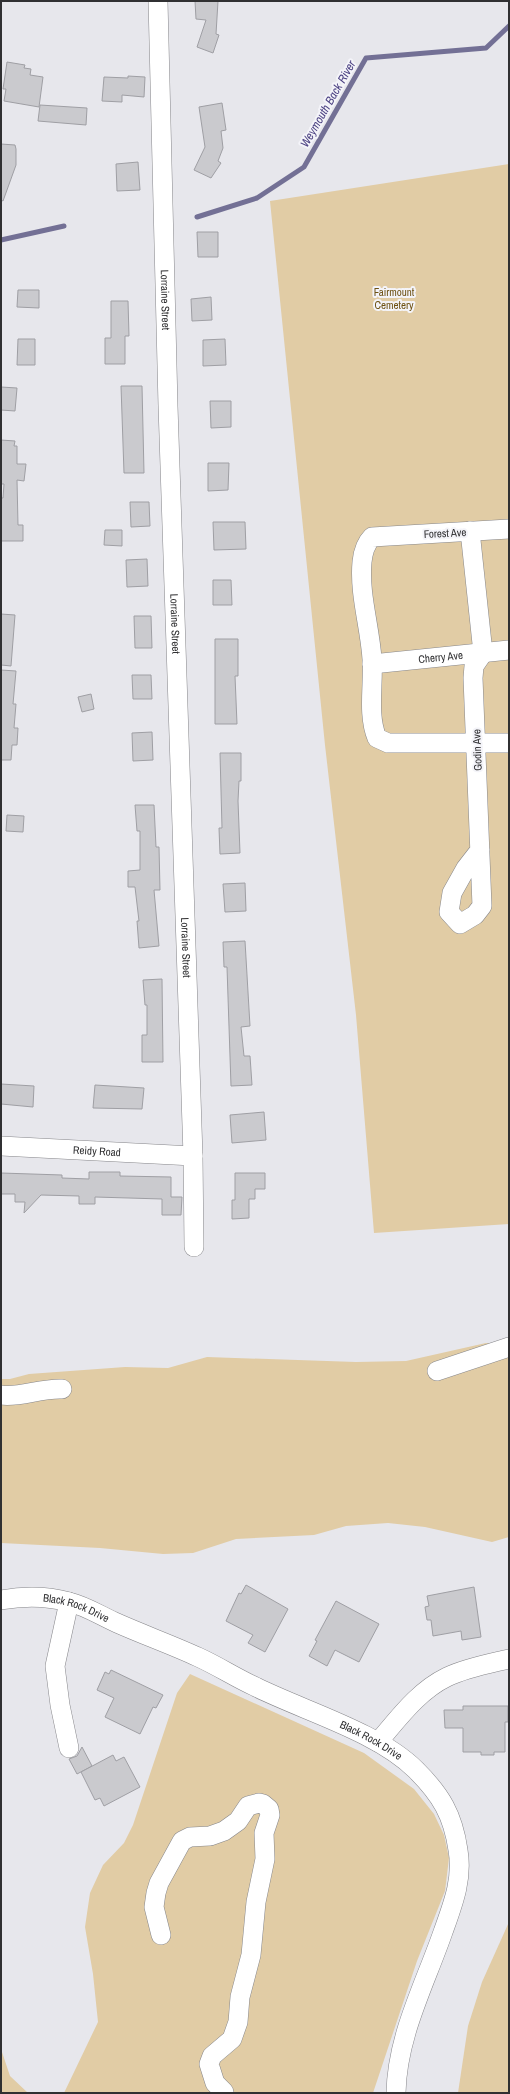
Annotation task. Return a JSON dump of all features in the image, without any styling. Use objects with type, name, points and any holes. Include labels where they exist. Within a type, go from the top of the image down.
[{"type":"street","name":"Lorraine Street","points":[[158,1],[168,406],[193,1156],[194,1247]]},
{"type":"street","name":"Forest Ave","points":[[372,664],[362,586],[362,562],[364,548],[372,537],[509,529]]},
{"type":"street","points":[[470,531],[483,653]]},
{"type":"street","name":"Cherry Ave","points":[[372,664],[509,650]]},
{"type":"street","name":"Godin Ave","points":[[480,850],[477,743],[473,678],[474,666],[483,653]]},
{"type":"street","points":[[372,664],[372,704],[374,731],[377,738],[388,743],[509,742]]},
{"type":"street","name":"Reidy Road","points":[[1,1146],[193,1156]]},
{"type":"street","points":[[437,1371],[509,1347]]},
{"type":"street","points":[[1,1395],[62,1389]]},
{"type":"street","name":"Black Rock Drive","points":[[1,1600],[19,1597],[39,1597],[69,1602],[199,1657],[256,1687],[378,1742],[415,1769],[447,1807],[454,1828],[460,1870],[457,1894],[400,2052],[396,2076],[396,2093]]},
{"type":"street","points":[[69,1602],[55,1666],[60,1705],[69,1748]]},
{"type":"street","points":[[378,1742],[408,1707],[427,1690],[446,1677],[469,1668],[509,1659]]},
{"type":"street","points":[[161,1935],[154,1907],[156,1893],[159,1883],[182,1841],[190,1837],[210,1836],[224,1831],[238,1821],[248,1806],[259,1802],[263,1804],[269,1809],[270,1815],[264,1833],[265,1859],[256,1902],[251,1955],[240,1997],[238,2022],[232,2039],[212,2056],[209,2064],[215,2084],[224,2092]]},
{"type":"green space","name":"Fairmount Cemetery","points":[[509,164],[509,1224],[374,1233],[356,1015],[325,745],[270,201]]},
{"type":"green space","points":[[486,1343],[509,1345],[509,1537],[492,1542],[425,1527],[388,1523],[346,1526],[314,1535],[236,1539],[193,1553],[163,1554],[100,1548],[1,1543],[1,1379],[10,1379],[29,1374],[125,1367],[168,1368],[207,1357],[356,1362],[406,1361]]},
{"type":"green space","points":[[190,1674],[364,1753],[414,1789],[434,1814],[444,1835],[449,1858],[445,1891],[417,1961],[373,2093],[64,2093],[98,2022],[93,1974],[85,1927],[90,1893],[103,1865],[124,1843],[133,1825],[177,1693]]},
{"type":"green space","points":[[509,1922],[509,2093],[458,2093],[468,2026],[482,1982]]},
{"type":"green space","points":[[1,2049],[10,2076],[28,2093],[1,2093]]},
{"type":"building","points":[[195,1],[218,1],[216,34],[219,35],[213,53],[197,47],[206,20],[196,19]]},
{"type":"building","points":[[7,62],[25,65],[24,68],[31,69],[30,75],[43,77],[39,107],[4,101],[6,89],[3,89]]},
{"type":"building","points":[[128,76],[145,77],[144,97],[122,95],[122,102],[102,101],[104,77],[128,78]]},
{"type":"building","points":[[222,103],[226,130],[221,131],[223,148],[218,161],[221,163],[211,178],[194,170],[205,147],[199,107]]},
{"type":"building","points":[[40,105],[87,108],[86,125],[38,121]]},
{"type":"building","points":[[1,144],[15,145],[16,149],[16,165],[3,201],[1,200]]},
{"type":"building","points":[[138,162],[140,190],[117,191],[116,164]]},
{"type":"building","points":[[197,232],[218,232],[218,257],[198,257]]},
{"type":"building","points":[[18,290],[39,290],[39,308],[17,307]]},
{"type":"building","points":[[211,297],[212,320],[192,321],[191,299]]},
{"type":"building","points":[[111,301],[128,301],[129,336],[125,336],[125,364],[105,364],[105,338],[111,338]]},
{"type":"building","points":[[18,339],[35,339],[35,365],[17,365]]},
{"type":"building","points":[[225,339],[226,365],[203,366],[203,340]]},
{"type":"building","points":[[121,386],[142,386],[144,473],[124,473]]},
{"type":"building","points":[[1,387],[17,388],[15,411],[1,410]]},
{"type":"building","points":[[210,401],[231,401],[231,427],[211,428]]},
{"type":"building","points":[[1,440],[15,441],[14,446],[17,446],[17,464],[26,464],[24,481],[17,480],[18,525],[23,525],[23,541],[1,541],[1,498],[3,498],[4,484],[1,484]]},
{"type":"building","points":[[208,463],[229,463],[228,490],[208,491]]},
{"type":"building","points":[[130,502],[149,502],[150,526],[131,527]]},
{"type":"building","points":[[213,522],[245,522],[246,549],[214,550]]},
{"type":"building","points":[[105,530],[122,530],[122,546],[104,545]]},
{"type":"building","points":[[147,559],[148,586],[127,587],[126,560]]},
{"type":"building","points":[[213,580],[231,580],[232,605],[213,605]]},
{"type":"building","points":[[1,614],[15,615],[11,666],[1,665]]},
{"type":"building","points":[[134,616],[151,616],[152,648],[135,648]]},
{"type":"building","points":[[215,639],[238,639],[238,676],[235,676],[237,724],[215,724]]},
{"type":"building","points":[[1,670],[16,671],[13,704],[16,704],[14,728],[18,728],[17,745],[12,745],[11,760],[1,760]]},
{"type":"building","points":[[132,675],[151,675],[152,699],[133,699]]},
{"type":"building","points":[[91,694],[94,709],[82,712],[78,697]]},
{"type":"building","points":[[152,732],[153,760],[133,761],[132,733]]},
{"type":"building","points":[[220,753],[241,753],[241,781],[239,781],[238,801],[240,853],[220,854],[219,828],[222,828]]},
{"type":"building","points":[[135,805],[154,805],[156,847],[159,847],[160,890],[154,890],[159,946],[139,948],[137,921],[139,921],[135,887],[128,887],[128,871],[140,870],[140,831],[137,831]]},
{"type":"building","points":[[7,815],[24,816],[23,832],[6,831]]},
{"type":"building","points":[[245,883],[246,911],[225,912],[223,884]]},
{"type":"building","points":[[245,941],[250,1026],[241,1027],[244,1056],[250,1056],[252,1085],[231,1086],[227,967],[224,967],[223,942]]},
{"type":"building","points":[[162,979],[163,1062],[142,1062],[142,1035],[147,1035],[147,1005],[145,1005],[143,980]]},
{"type":"building","points":[[1,1084],[34,1086],[33,1107],[1,1104]]},
{"type":"building","points":[[95,1085],[144,1088],[142,1109],[93,1108]]},
{"type":"building","points":[[264,1112],[266,1140],[232,1143],[230,1115]]},
{"type":"building","points":[[89,1172],[120,1172],[120,1176],[171,1177],[171,1197],[182,1197],[181,1215],[162,1215],[162,1199],[95,1197],[95,1204],[79,1204],[79,1196],[41,1195],[24,1213],[25,1202],[15,1202],[15,1194],[1,1194],[1,1173],[62,1175],[62,1178],[89,1179]]},
{"type":"building","points":[[235,1173],[265,1173],[265,1189],[255,1189],[255,1199],[249,1199],[249,1218],[232,1219],[232,1200],[235,1200]]},
{"type":"building","points":[[246,1585],[288,1609],[265,1652],[248,1643],[253,1635],[226,1621],[239,1593],[241,1594]]},
{"type":"building","points":[[474,1587],[481,1637],[462,1640],[461,1631],[433,1636],[431,1620],[427,1620],[425,1607],[429,1606],[427,1596]]},
{"type":"building","points":[[336,1601],[379,1624],[359,1662],[335,1650],[327,1666],[309,1656],[317,1641],[315,1640]]},
{"type":"building","points":[[111,1670],[163,1695],[156,1708],[153,1707],[140,1734],[105,1717],[114,1698],[97,1690],[105,1672],[109,1674]]},
{"type":"building","points":[[463,1706],[508,1706],[508,1722],[505,1722],[505,1752],[494,1752],[494,1755],[481,1755],[481,1752],[463,1752],[463,1728],[445,1728],[444,1710],[463,1710]]},
{"type":"building","points":[[82,1747],[92,1766],[77,1774],[69,1759],[77,1756]]},
{"type":"building","points":[[113,1755],[116,1761],[124,1757],[140,1787],[104,1806],[100,1798],[95,1800],[81,1772]]},
{"type":"waterway","name":"Weymouth Back River","points":[[197,217],[257,198],[304,167],[366,58],[486,48],[509,26]]},
{"type":"waterway","name":"Weymouth Back River","points":[[1,240],[64,226]]}]
